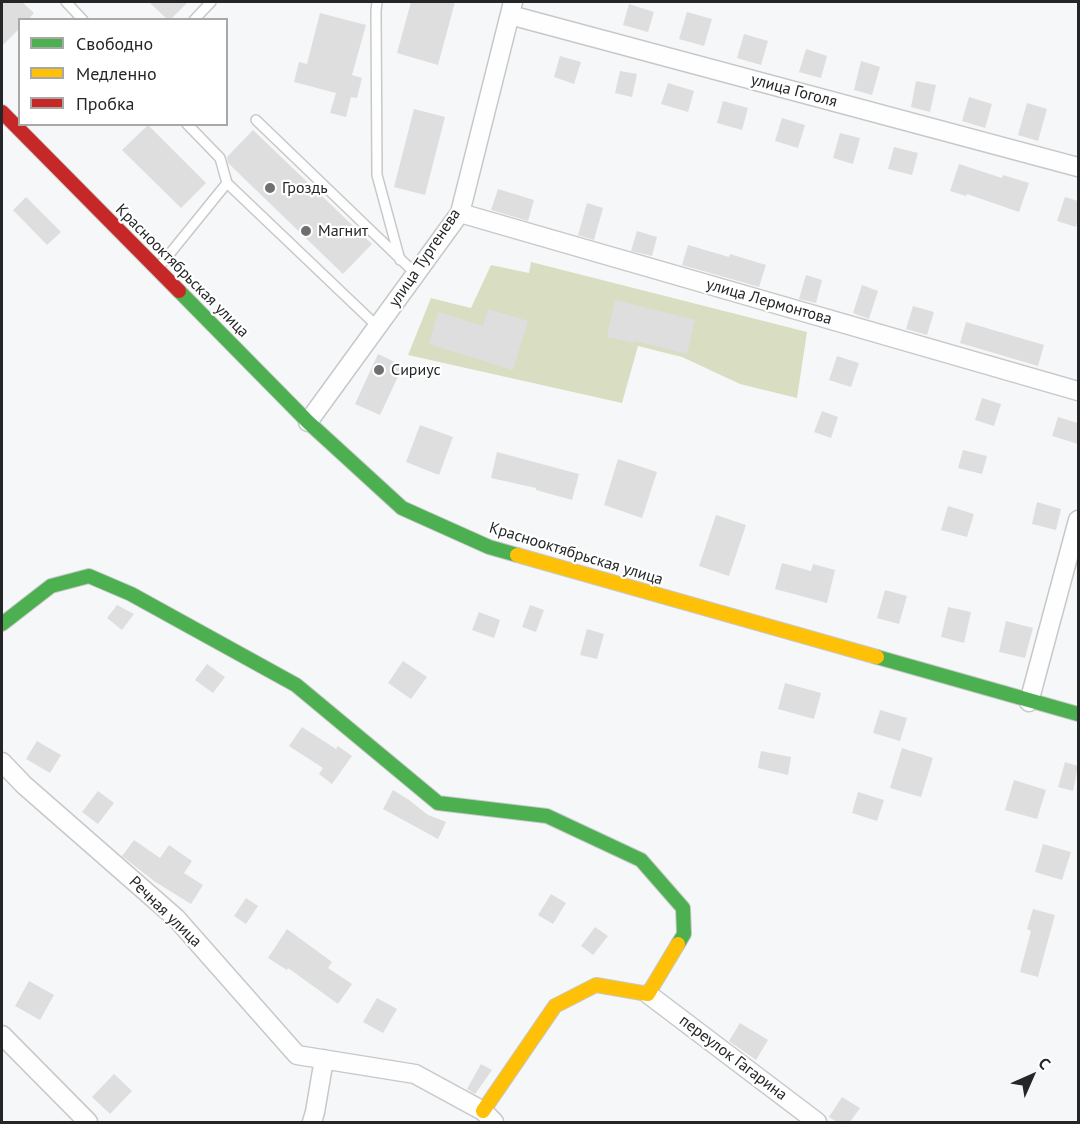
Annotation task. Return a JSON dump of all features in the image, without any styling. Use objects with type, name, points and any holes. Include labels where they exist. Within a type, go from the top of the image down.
[{"type":"street","name":"улица Гоголя","points":[[512,8],[1078,167]]},
{"type":"street","name":"улица Тургенева","points":[[308,422],[460,213],[512,8]]},
{"type":"street","name":"Краснооктябрьская улица","points":[[2,112],[308,422],[402,508],[489,547],[1029,702],[1078,714]]},
{"type":"street","name":"улица Лермонтова","points":[[460,213],[1078,391]]},
{"type":"street","points":[[1029,702],[1078,520]]},
{"type":"street","points":[[2,624],[51,586],[89,576],[131,594],[297,685],[438,803],[547,816],[641,860],[683,908],[684,933],[648,993],[596,985],[555,1006],[488,1117]]},
{"type":"street","name":"Речная улица","points":[[2,762],[24,785],[176,918],[297,1055],[415,1074],[488,1117]]},
{"type":"street","name":"переулок Гагарина","points":[[648,993],[817,1122]]},
{"type":"street","points":[[2,1035],[88,1122]]},
{"type":"street","points":[[312,1122],[324,1059]]},
{"type":"lane","points":[[66,2],[81,18]]},
{"type":"lane","points":[[196,18],[211,2]]},
{"type":"lane","points":[[377,2],[375,108],[377,175],[400,260]]},
{"type":"lane","points":[[256,120],[416,274]]},
{"type":"lane","points":[[189,126],[220,158],[227,183],[378,327]]},
{"type":"lane","points":[[158,269],[227,183]]},
{"type":"green space","points":[[531,262],[807,332],[797,398],[740,384],[682,357],[638,346],[622,403],[408,355],[431,298],[471,308],[491,265],[529,273]]},
{"type":"building","points":[[2,2],[22,2],[34,13],[30,18],[18,18],[18,30],[2,46]]},
{"type":"building","points":[[149,2],[188,2],[172,18],[166,18]]},
{"type":"building","points":[[411,2],[455,2],[438,65],[397,53]]},
{"type":"building","points":[[629,4],[654,12],[648,32],[623,25]]},
{"type":"building","points":[[687,12],[712,19],[704,46],[679,39]]},
{"type":"building","points":[[320,13],[366,25],[352,75],[362,78],[357,98],[351,97],[346,117],[330,113],[336,93],[294,82],[299,62],[307,64]]},
{"type":"building","points":[[744,34],[768,41],[761,65],[737,58]]},
{"type":"building","points":[[806,49],[827,56],[821,78],[799,72]]},
{"type":"building","points":[[560,56],[581,62],[574,84],[554,77]]},
{"type":"building","points":[[861,61],[880,67],[872,95],[854,90]]},
{"type":"building","points":[[620,71],[637,74],[632,97],[615,93]]},
{"type":"building","points":[[916,81],[936,85],[930,112],[911,107]]},
{"type":"building","points":[[668,83],[694,91],[688,112],[661,104]]},
{"type":"building","points":[[969,97],[992,104],[985,128],[962,121]]},
{"type":"building","points":[[723,101],[748,108],[742,130],[717,123]]},
{"type":"building","points":[[1027,103],[1047,109],[1038,141],[1018,135]]},
{"type":"building","points":[[414,109],[445,117],[425,195],[394,187]]},
{"type":"building","points":[[782,118],[805,125],[798,148],[775,141]]},
{"type":"building","points":[[149,126],[206,183],[181,208],[122,150]]},
{"type":"building","points":[[253,130],[372,244],[343,274],[228,163],[227,157]]},
{"type":"building","points":[[840,133],[860,138],[853,164],[833,158]]},
{"type":"building","points":[[894,147],[918,153],[912,175],[888,169]]},
{"type":"building","points":[[959,164],[1002,178],[1003,175],[1029,183],[1019,212],[967,194],[966,196],[950,191]]},
{"type":"building","points":[[498,189],[534,200],[528,221],[491,210]]},
{"type":"building","points":[[26,197],[61,232],[47,245],[13,210]]},
{"type":"building","points":[[1065,197],[1078,201],[1076,227],[1057,221]]},
{"type":"building","points":[[587,203],[603,208],[594,240],[578,235]]},
{"type":"building","points":[[637,231],[657,237],[652,256],[631,251]]},
{"type":"building","points":[[688,245],[766,265],[759,287],[682,265]]},
{"type":"building","points":[[806,275],[822,280],[816,303],[799,299]]},
{"type":"building","points":[[862,285],[878,291],[869,319],[853,313]]},
{"type":"building","points":[[615,300],[695,320],[687,354],[635,341],[634,343],[607,337]]},
{"type":"building","points":[[913,306],[934,312],[927,335],[906,329]]},
{"type":"building","points":[[488,309],[528,321],[513,370],[429,344],[438,312],[483,326]]},
{"type":"building","points":[[966,322],[1044,345],[1038,366],[960,343]]},
{"type":"building","points":[[378,354],[403,366],[380,415],[355,404]]},
{"type":"building","points":[[837,356],[859,363],[851,387],[829,380]]},
{"type":"building","points":[[982,398],[1001,404],[994,426],[975,420]]},
{"type":"building","points":[[822,411],[838,417],[831,438],[814,432]]},
{"type":"building","points":[[1058,417],[1078,423],[1078,444],[1052,436]]},
{"type":"building","points":[[420,425],[453,437],[439,475],[406,462]]},
{"type":"building","points":[[963,450],[987,456],[982,474],[958,468]]},
{"type":"building","points":[[497,452],[579,474],[572,500],[536,490],[536,488],[491,478]]},
{"type":"building","points":[[618,459],[657,472],[642,518],[604,505]]},
{"type":"building","points":[[1037,502],[1061,509],[1056,530],[1032,524]]},
{"type":"building","points":[[948,506],[974,514],[967,537],[941,530]]},
{"type":"building","points":[[716,515],[746,525],[729,576],[699,566]]},
{"type":"building","points":[[782,563],[811,571],[813,564],[835,570],[827,603],[775,589]]},
{"type":"building","points":[[885,590],[907,596],[899,624],[877,618]]},
{"type":"building","points":[[117,605],[134,614],[122,630],[107,618]]},
{"type":"building","points":[[530,605],[544,610],[536,632],[522,627]]},
{"type":"building","points":[[948,607],[971,612],[964,643],[941,637]]},
{"type":"building","points":[[479,612],[500,620],[494,638],[472,630]]},
{"type":"building","points":[[1006,621],[1033,628],[1025,658],[999,652]]},
{"type":"building","points":[[587,629],[604,634],[597,659],[580,655]]},
{"type":"building","points":[[403,661],[427,677],[411,699],[388,683]]},
{"type":"building","points":[[207,664],[225,677],[213,693],[195,680]]},
{"type":"building","points":[[785,683],[821,693],[814,719],[778,709]]},
{"type":"building","points":[[880,710],[907,718],[900,741],[873,733]]},
{"type":"building","points":[[302,727],[336,749],[338,746],[352,756],[332,784],[319,774],[323,768],[289,746]]},
{"type":"building","points":[[37,741],[61,755],[50,773],[26,759]]},
{"type":"building","points":[[902,748],[933,758],[921,797],[890,788]]},
{"type":"building","points":[[761,751],[791,757],[788,775],[758,768]]},
{"type":"building","points":[[1065,762],[1078,766],[1073,791],[1058,787]]},
{"type":"building","points":[[1014,780],[1046,790],[1037,819],[1005,810]]},
{"type":"building","points":[[393,790],[428,815],[446,822],[438,839],[383,809]]},
{"type":"building","points":[[98,791],[114,803],[98,824],[82,812]]},
{"type":"building","points":[[858,792],[884,800],[877,821],[852,813]]},
{"type":"building","points":[[134,840],[160,858],[169,845],[192,861],[184,873],[203,885],[191,904],[154,881],[122,856]]},
{"type":"building","points":[[1043,844],[1071,852],[1062,880],[1035,872]]},
{"type":"building","points":[[551,894],[566,903],[553,924],[538,915]]},
{"type":"building","points":[[246,898],[258,906],[246,924],[234,916]]},
{"type":"building","points":[[1033,909],[1055,915],[1038,977],[1020,972],[1031,931],[1027,929]]},
{"type":"building","points":[[595,927],[608,936],[593,955],[581,946]]},
{"type":"building","points":[[287,929],[332,962],[328,968],[352,984],[338,1004],[288,968],[287,970],[268,958]]},
{"type":"building","points":[[29,981],[54,995],[40,1020],[15,1006]]},
{"type":"building","points":[[377,998],[397,1009],[383,1033],[363,1022]]},
{"type":"building","points":[[740,1023],[768,1040],[756,1060],[729,1041]]},
{"type":"building","points":[[481,1064],[492,1070],[475,1094],[467,1089]]},
{"type":"building","points":[[114,1074],[132,1091],[110,1114],[92,1097]]},
{"type":"building","points":[[842,1097],[860,1108],[850,1122],[837,1122],[829,1117]]},
{"type":"traffic: fast","points":[[179,291],[308,422],[402,508],[489,547],[517,555]]},
{"type":"traffic: fast","points":[[2,624],[51,586],[89,576],[131,594],[296,685],[438,803],[547,816],[641,860],[683,908],[684,934],[678,944]]},
{"type":"traffic: fast","points":[[877,657],[1078,714]]},
{"type":"traffic: slow","points":[[517,555],[877,657]]},
{"type":"traffic: slow","points":[[483,1111],[555,1006],[596,985],[648,994],[678,944]]},
{"type":"traffic: jam","points":[[2,112],[179,291]]},
{"type":"place","name":"Гроздь","points":[[270,188]]},
{"type":"place","name":"Магнит","points":[[306,231]]},
{"type":"place","name":"Сириус","points":[[379,370]]}]
